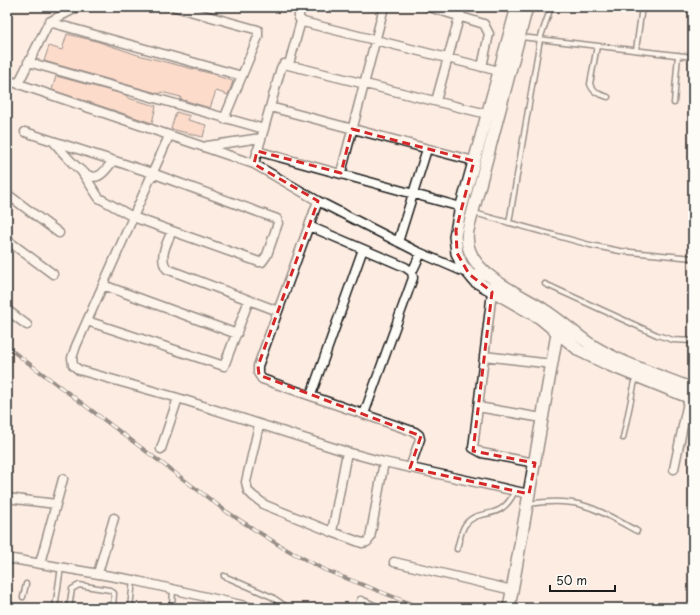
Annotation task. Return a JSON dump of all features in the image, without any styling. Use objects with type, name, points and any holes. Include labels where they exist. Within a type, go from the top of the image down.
[{"type":"main road","points":[[517,7],[461,207],[456,230],[456,245],[459,261],[475,281],[540,318],[580,351],[636,376],[692,395]]},
{"type":"main road","points":[[527,7],[467,235],[468,244],[477,263],[489,276],[559,320],[588,342],[692,395]]},
{"type":"main road","points":[[509,608],[559,320]]},
{"type":"street","points":[[18,84],[49,22],[78,7]]},
{"type":"street","points":[[175,7],[258,30],[258,38],[224,119]]},
{"type":"street","points":[[289,64],[301,20],[299,18],[300,7]]},
{"type":"street","points":[[341,173],[384,7]]},
{"type":"street","points":[[429,7],[461,11],[477,20],[487,28],[489,34],[482,67]]},
{"type":"street","points":[[436,102],[461,11]]},
{"type":"street","points":[[299,18],[303,22],[499,71]]},
{"type":"street","points":[[49,22],[242,76]]},
{"type":"street","points":[[28,62],[224,119],[264,129]]},
{"type":"street","points":[[254,164],[281,68],[284,64],[487,114]]},
{"type":"street","points":[[7,80],[254,164],[318,201],[421,253],[469,274],[489,276]]},
{"type":"street","points":[[270,107],[474,161]]},
{"type":"street","points":[[25,132],[113,160],[152,173],[278,221],[267,255],[262,262],[133,217],[98,198],[82,172],[53,141]]},
{"type":"street","points":[[169,136],[76,346],[72,358],[73,365],[79,370],[178,398],[347,452],[384,462],[515,491],[528,499]]},
{"type":"street","points":[[204,147],[261,138]]},
{"type":"street","points":[[398,242],[427,149]]},
{"type":"street","points":[[257,152],[341,173],[461,207]]},
{"type":"street","points":[[82,172],[95,178],[100,176],[113,160]]},
{"type":"street","points":[[7,194],[59,233]]},
{"type":"street","points":[[318,201],[258,366],[258,373],[262,379],[364,414],[419,435],[420,439],[410,468]]},
{"type":"street","points":[[309,226],[405,267],[412,272]]},
{"type":"street","points":[[172,231],[162,258],[163,264],[167,269],[278,311]]},
{"type":"street","points":[[7,240],[53,274]]},
{"type":"street","points":[[311,396],[363,249]]},
{"type":"street","points":[[364,414],[413,278],[412,272],[421,253]]},
{"type":"street","points":[[103,285],[237,334]]},
{"type":"street","points":[[492,292],[478,408],[475,450],[482,453],[535,463]]},
{"type":"street","points":[[87,321],[221,366],[226,364],[249,300]]},
{"type":"street","points":[[7,310],[27,326]]},
{"type":"street","points":[[484,356],[552,364]]},
{"type":"street","points":[[674,469],[692,395]]},
{"type":"street","points":[[161,449],[178,398]]},
{"type":"street","points":[[478,408],[542,418]]},
{"type":"street","points":[[259,425],[248,470],[246,482],[248,490],[266,505],[362,543],[367,542],[370,538],[384,462]]},
{"type":"street","points":[[332,532],[347,452]]},
{"type":"street","points":[[40,563],[63,479]]},
{"type":"street","points":[[7,498],[56,504]]},
{"type":"street","points":[[98,573],[114,518]]},
{"type":"street","points":[[7,558],[133,580],[254,608]]},
{"type":"street","points":[[394,562],[512,590]]},
{"type":"street","points":[[361,601],[376,608]]},
{"type":"lane","points":[[509,223],[540,39],[551,7]]},
{"type":"lane","points":[[636,50],[642,7]]},
{"type":"lane","points":[[520,37],[693,57]]},
{"type":"lane","points":[[596,46],[590,84],[596,94],[608,96]]},
{"type":"lane","points":[[674,104],[678,55]]},
{"type":"lane","points":[[473,213],[590,246],[620,251],[693,258]]},
{"type":"lane","points":[[545,284],[657,335],[673,340],[693,341]]},
{"type":"lane","points":[[623,438],[636,376]]},
{"type":"lane","points":[[457,549],[465,526],[471,520],[502,510],[510,504],[515,491]]},
{"type":"lane","points":[[528,499],[581,503],[637,531]]},
{"type":"lane","points":[[55,608],[61,567]]},
{"type":"lane","points":[[224,576],[272,597],[288,608]]},
{"type":"lane","points":[[130,608],[133,580]]},
{"type":"lane","points":[[24,597],[26,584]]},
{"type":"lane","points":[[68,608],[72,589],[79,585],[110,590],[114,593],[115,597],[113,608]]},
{"type":"lane","points":[[172,608],[173,589]]},
{"type":"highlighted area","points":[[352,129],[474,161],[456,230],[457,253],[469,274],[492,292],[473,451],[535,463],[529,494],[410,468],[421,436],[259,375],[258,366],[318,201],[254,164],[257,151],[341,173]]},
{"type":"building","points":[[67,34],[96,41],[138,55],[217,75],[233,81],[228,95],[216,91],[210,108],[180,99],[181,97],[161,92],[160,94],[44,61],[49,46],[62,50]]},
{"type":"building","points":[[56,76],[126,95],[128,98],[156,106],[152,123],[52,90]]},
{"type":"building","points":[[176,112],[190,116],[188,120],[206,125],[203,137],[171,129]]},
{"type":"railway","points":[[7,347],[227,512],[282,547],[325,570],[422,608]]}]
